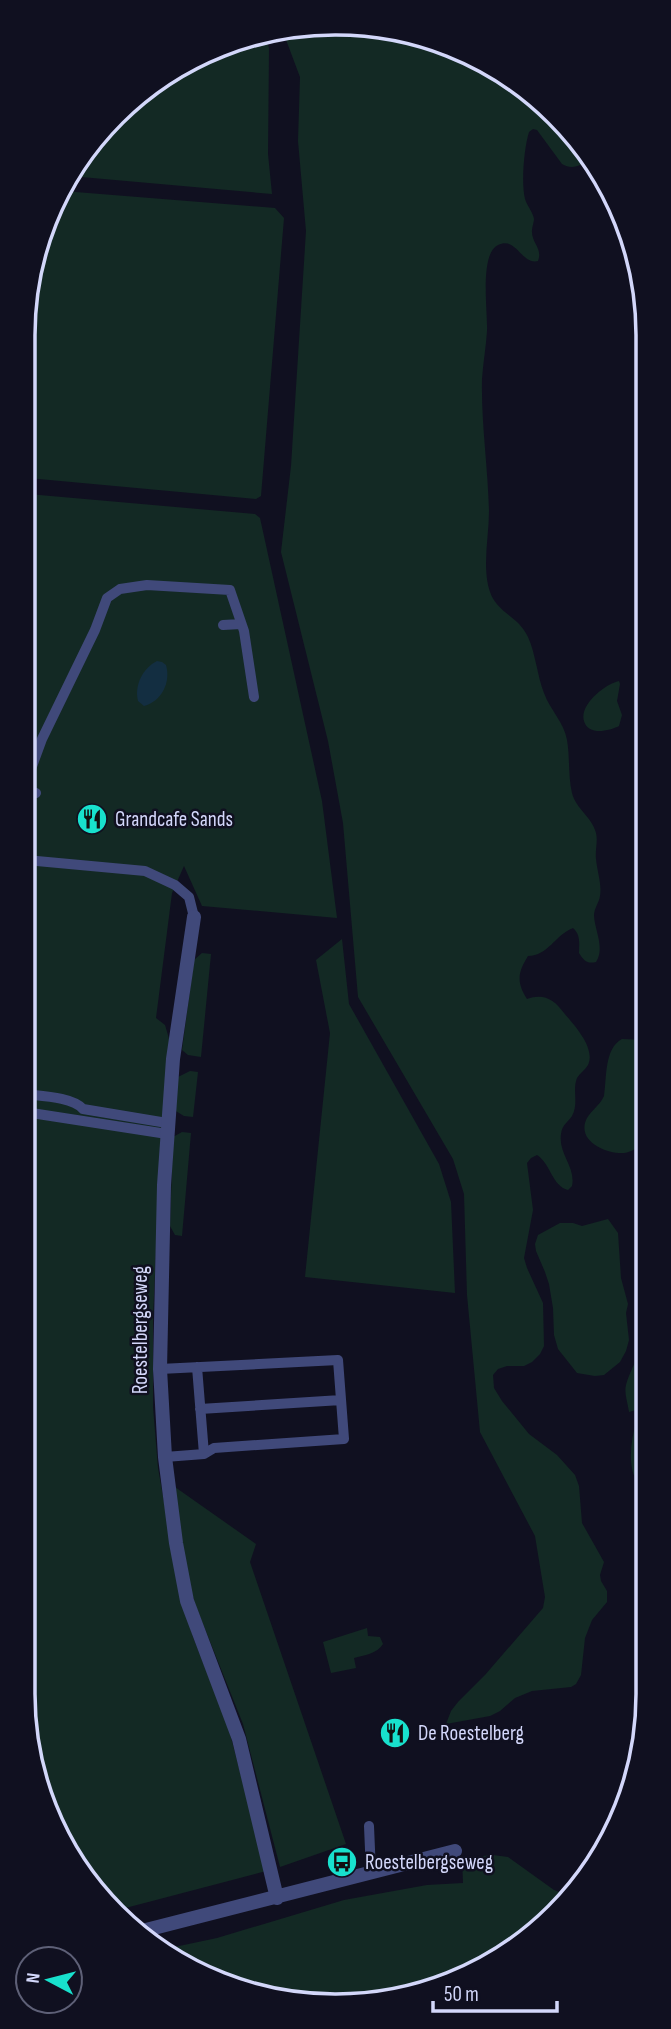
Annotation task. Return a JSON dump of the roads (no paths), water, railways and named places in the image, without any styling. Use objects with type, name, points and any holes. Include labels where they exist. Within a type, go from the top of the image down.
[{"type":"street","name":"Roestelbergseweg","points":[[194,917],[173,1059],[167,1128],[160,1369],[165,1457],[176,1543],[187,1601],[239,1739],[277,1898]]},
{"type":"street","points":[[150,1929],[455,1851]]},
{"type":"lane","points":[[35,758],[95,630],[107,598],[120,589],[147,585],[230,590],[242,624],[254,697]]},
{"type":"lane","points":[[223,625],[242,624]]},
{"type":"lane","points":[[35,861],[145,871],[175,885],[189,897],[194,917]]},
{"type":"lane","points":[[35,1095],[67,1100],[79,1104],[83,1109],[167,1128]]},
{"type":"lane","points":[[35,1113],[167,1128]]},
{"type":"lane","points":[[160,1369],[338,1360],[344,1439],[214,1448],[204,1454],[165,1457]]},
{"type":"lane","points":[[197,1367],[204,1454]]},
{"type":"lane","points":[[200,1409],[341,1400]]},
{"type":"lane","points":[[369,1826],[371,1873]]},
{"type":"water","points":[[157,661],[166,665],[166,684],[156,700],[144,706],[138,701],[139,683],[148,668]]},
{"type":"place","name":"Grandcafe Sands","points":[[92,819]]},
{"type":"place","name":"De Roestelberg","points":[[395,1733]]},
{"type":"place","name":"Roestelbergseweg","points":[[342,1862]]}]
